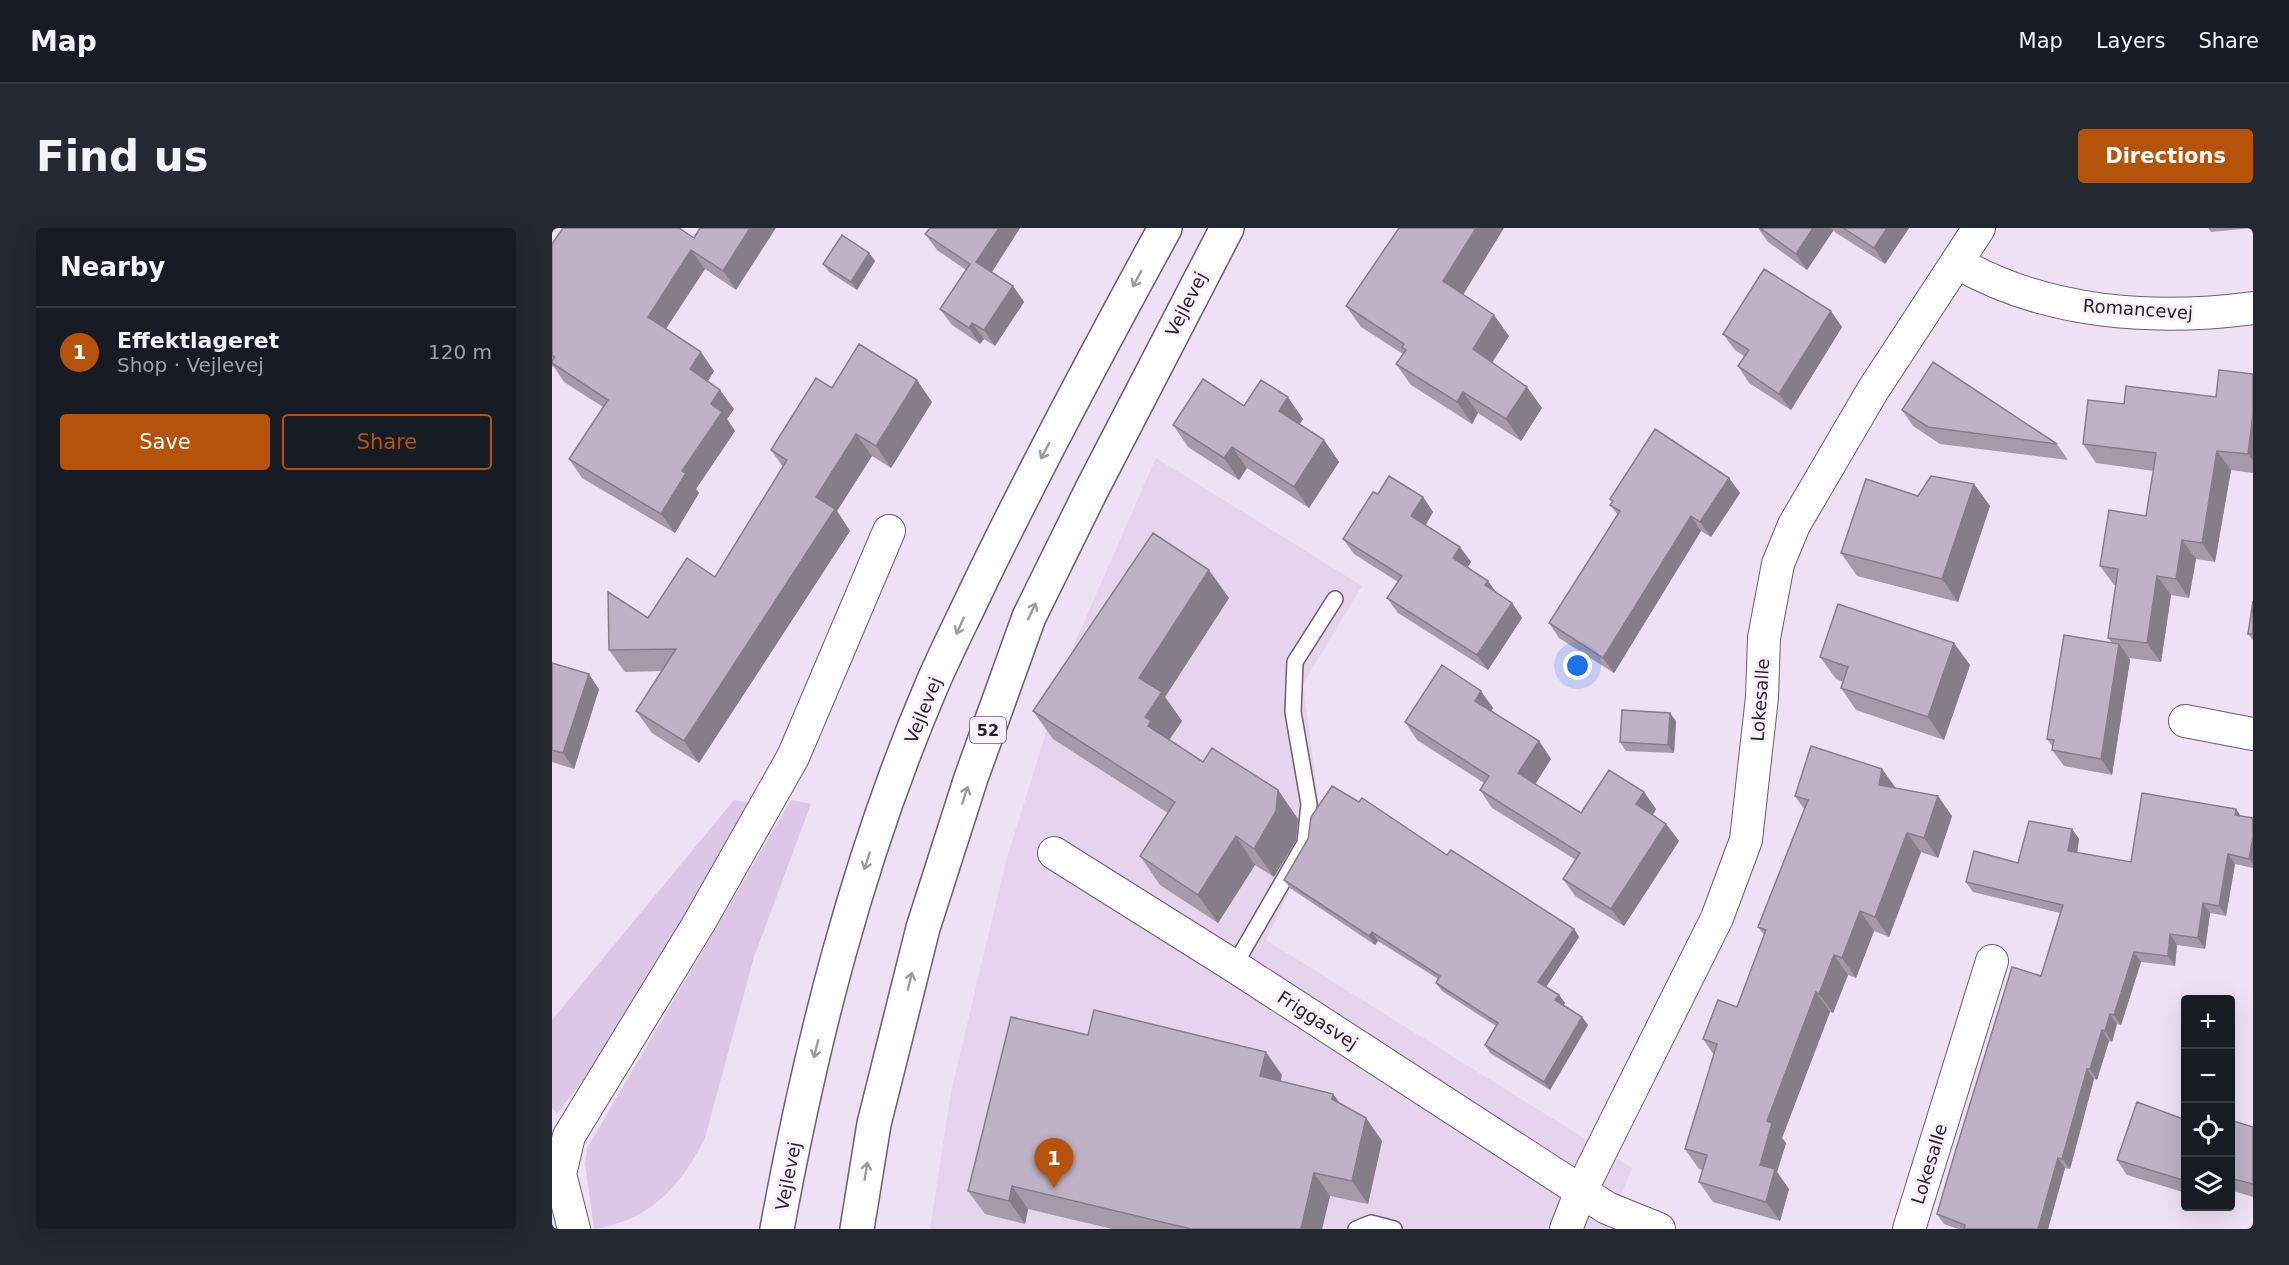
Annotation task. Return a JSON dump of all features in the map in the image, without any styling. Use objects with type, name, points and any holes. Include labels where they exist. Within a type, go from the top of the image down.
[{"type":"main road","name":"Vejlevej","points":[[777,1229],[810,1071],[844,931],[885,805],[931,686],[1031,477],[1165,228]]},
{"type":"main road","name":"Vejlevej","points":[[857,1229],[874,1124],[923,928],[971,778],[1029,617],[1091,491],[1227,228]]},
{"type":"street","name":"Lokesalle","points":[[1566,1229],[1581,1191],[1717,918],[1746,840],[1762,697],[1764,638],[1778,564],[1794,525],[1873,390],[1979,228]]},
{"type":"street","name":"Romancevej","points":[[1958,263],[1981,276],[2087,308],[2148,314],[2211,313],[2253,308]]},
{"type":"street","points":[[574,1229],[560,1174],[569,1136],[699,922],[793,757],[889,531]]},
{"type":"street","points":[[2185,721],[2253,734]]},
{"type":"street","name":"Friggasvej","points":[[1054,852],[1581,1191]]},
{"type":"street","name":"Lokesalle","points":[[1909,1229],[1992,961]]},
{"type":"street","points":[[1581,1191],[1614,1212],[1659,1229]]},
{"type":"lane","points":[[1234,966],[1305,843],[1309,804],[1293,712],[1296,662],[1335,599]]},
{"type":"lane","points":[[1356,1229],[1371,1223],[1394,1229]]},
{"type":"shaded area","points":[[1156,458],[1362,586],[1303,684],[1322,826],[1266,940],[1632,1168],[1608,1229],[930,1229],[951,1092],[1006,861],[1072,649]]},
{"type":"shaded area","points":[[734,800],[757,804],[642,1001],[557,1114],[552,1108],[552,1020]]},
{"type":"shaded area","points":[[791,800],[811,804],[754,957],[705,1138],[685,1171],[662,1198],[632,1218],[594,1229],[585,1164],[587,1148]]},
{"type":"building","points":[[563,228],[679,228],[694,238],[700,228],[750,228],[723,271],[691,250],[648,317],[701,352],[690,369],[720,390],[711,404],[722,412],[682,471],[686,473],[661,514],[569,459],[608,400],[552,363],[555,357],[552,355],[552,244]]},
{"type":"building","points":[[930,228],[999,228],[976,262],[1013,286],[984,330],[972,323],[969,328],[940,309],[970,264],[925,234]]},
{"type":"building","points":[[1399,228],[1476,228],[1443,281],[1494,315],[1473,349],[1527,387],[1506,419],[1463,392],[1457,402],[1396,364],[1406,350],[1402,347],[1404,344],[1346,306]]},
{"type":"building","points":[[1760,228],[1813,228],[1796,254]]},
{"type":"building","points":[[1843,228],[1887,228],[1874,248]]},
{"type":"building","points":[[842,235],[869,253],[851,282],[823,264]]},
{"type":"building","points":[[1764,269],[1831,311],[1779,394],[1738,366],[1749,350],[1723,334]]},
{"type":"building","points":[[859,344],[917,380],[876,446],[856,434],[816,497],[835,509],[684,741],[636,711],[676,649],[609,650],[608,592],[648,618],[687,558],[715,577],[787,460],[771,450],[816,378],[832,388]]},
{"type":"building","points":[[1933,362],[2057,444],[1928,427],[1902,410]]},
{"type":"building","points":[[2219,370],[2253,374],[2253,414],[2248,454],[2217,451],[2202,543],[2182,540],[2176,579],[2157,576],[2147,643],[2108,638],[2118,569],[2100,566],[2109,510],[2146,516],[2156,453],[2083,444],[2088,400],[2124,404],[2126,386],[2216,397]]},
{"type":"building","points":[[1203,379],[1244,406],[1261,380],[1288,397],[1279,411],[1324,440],[1294,487],[1232,447],[1224,458],[1173,425]]},
{"type":"building","points":[[1655,429],[1729,478],[1700,522],[1691,516],[1603,658],[1549,623],[1620,511],[1610,505],[1613,501],[1610,499]]},
{"type":"building","points":[[1389,476],[1423,497],[1411,516],[1460,547],[1453,558],[1488,581],[1485,585],[1512,603],[1477,655],[1387,598],[1402,576],[1343,539],[1373,492],[1378,494]]},
{"type":"building","points":[[1931,476],[1974,484],[1942,579],[1841,553],[1866,479],[1918,496]]},
{"type":"building","points":[[1153,533],[1209,570],[1139,678],[1162,692],[1145,717],[1151,721],[1148,726],[1203,762],[1212,748],[1278,790],[1276,811],[1254,849],[1236,836],[1198,895],[1140,856],[1175,802],[1033,711]]},
{"type":"building","points":[[2253,601],[2253,634],[2248,634]]},
{"type":"building","points":[[1838,604],[1954,643],[1928,717],[1841,688],[1848,667],[1820,657]]},
{"type":"building","points":[[2064,635],[2119,644],[2101,759],[2052,750],[2054,740],[2047,739]]},
{"type":"building","points":[[552,663],[589,674],[563,753],[552,750]]},
{"type":"building","points":[[1442,665],[1481,691],[1475,701],[1539,741],[1518,773],[1581,813],[1609,770],[1644,792],[1636,804],[1666,824],[1611,909],[1563,879],[1580,853],[1480,790],[1489,776],[1405,722]]},
{"type":"building","points":[[1622,710],[1670,713],[1668,745],[1620,742]]},
{"type":"building","points":[[1811,746],[1882,769],[1879,785],[1938,796],[1924,838],[1907,833],[1875,917],[1860,911],[1842,958],[1834,955],[1819,994],[1816,992],[1767,1121],[1772,1123],[1760,1165],[1775,1169],[1766,1202],[1699,1182],[1707,1155],[1685,1149],[1717,1044],[1703,1039],[1718,1000],[1737,1007],[1766,930],[1758,927],[1808,800],[1795,796]]},
{"type":"building","points":[[1332,786],[1359,802],[1362,798],[1447,855],[1451,850],[1574,929],[1538,982],[1559,995],[1555,1000],[1582,1017],[1544,1082],[1485,1045],[1498,1023],[1436,983],[1440,976],[1372,932],[1369,936],[1284,880],[1308,839],[1311,817]]},
{"type":"building","points":[[2142,793],[2236,809],[2235,815],[2253,818],[2253,837],[2249,859],[2228,854],[2219,906],[2203,903],[2198,938],[2170,934],[2168,956],[2134,952],[2114,1015],[2110,1014],[2105,1031],[2102,1030],[2090,1069],[2087,1069],[2062,1159],[2058,1158],[2038,1229],[1964,1229],[1965,1225],[1937,1214],[1954,1156],[2012,967],[2041,976],[2063,905],[1966,882],[1974,851],[2018,863],[2029,821],[2072,829],[2068,851],[2131,862]]},
{"type":"building","points":[[1094,1010],[1266,1052],[1260,1076],[1333,1094],[1332,1099],[1366,1118],[1352,1181],[1314,1173],[1301,1229],[1191,1229],[1012,1186],[1009,1201],[968,1191],[1011,1017],[1088,1035]]},
{"type":"building","points":[[2137,1102],[2181,1118],[2181,1179],[2117,1160]]},
{"type":"building","points":[[2235,1122],[2253,1127],[2253,1184],[2235,1179]]},
{"type":"place","name":"Effektlageret","points":[[1054,1188]]}]
